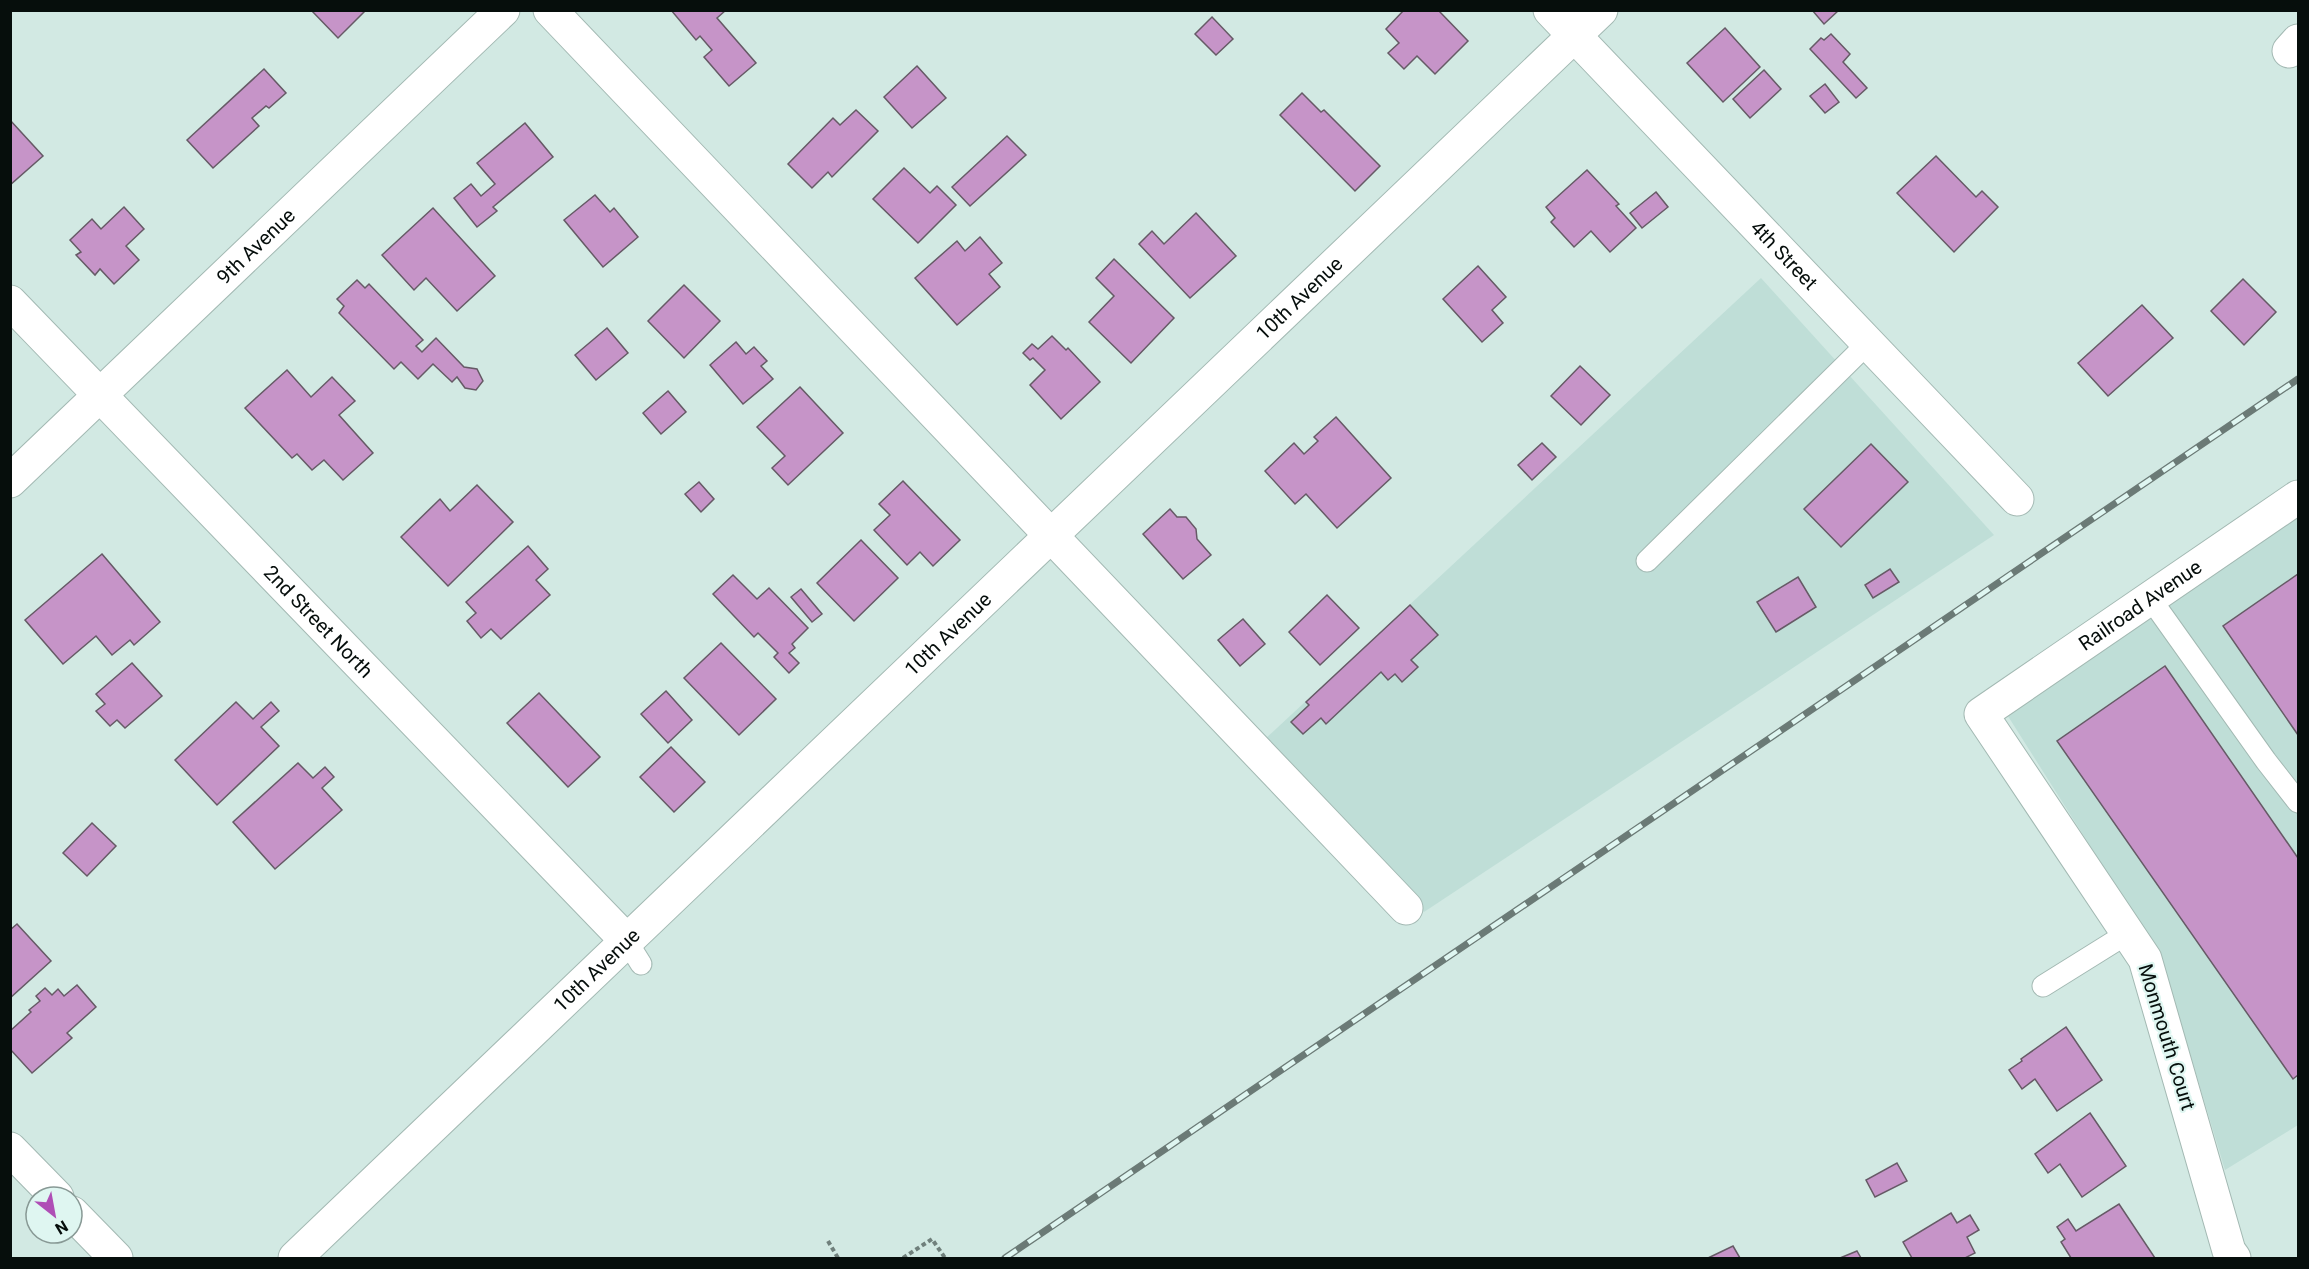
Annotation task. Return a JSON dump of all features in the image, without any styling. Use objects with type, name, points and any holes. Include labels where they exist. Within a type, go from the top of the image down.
[{"type":"street","name":"9th Avenue","points":[[10,481],[503,10]]},
{"type":"street","points":[[550,10],[1406,908]]},
{"type":"street","name":"4th Street","points":[[1550,10],[2017,499]]},
{"type":"street","name":"10th Avenue","points":[[295,1258],[634,952],[772,804],[1050,535],[1601,10]]},
{"type":"street","name":"2nd Street North","points":[[10,303],[100,394],[634,952]]},
{"type":"street","name":"Railroad Avenue","points":[[1981,714],[2298,497]]},
{"type":"street","name":"Monmouth Court","points":[[1981,714],[2145,959],[2229,1251],[2234,1258]]},
{"type":"street","points":[[10,1149],[45,1185]]},
{"type":"street","points":[[84,1225],[116,1258]]},
{"type":"lane","points":[[1647,561],[1868,343]]},
{"type":"lane","points":[[2150,598],[2266,761],[2298,802]]},
{"type":"lane","points":[[2043,986],[2128,933]]},
{"type":"path","points":[[903,1258],[932,1239],[945,1258]]},
{"type":"path","points":[[828,1241],[838,1258]]},
{"type":"shaded area","points":[[1761,278],[1994,535],[1424,912],[1264,740]]},
{"type":"shaded area","points":[[2298,515],[2298,1125],[2225,1170],[2161,958],[2006,713]]},
{"type":"building","points":[[311,10],[366,10],[338,38]]},
{"type":"building","points":[[671,10],[726,10],[717,18],[756,63],[729,86],[704,57],[712,50],[700,36],[696,40]]},
{"type":"building","points":[[1404,10],[1438,10],[1468,41],[1435,74],[1417,56],[1404,69],[1388,53],[1399,43],[1386,29]]},
{"type":"building","points":[[1812,10],[1839,10],[1824,24]]},
{"type":"building","points":[[1212,17],[1233,39],[1216,55],[1195,34]]},
{"type":"building","points":[[1725,28],[1760,67],[1723,102],[1687,63]]},
{"type":"building","points":[[1831,34],[1850,54],[1843,62],[1867,88],[1856,98],[1810,49],[1821,38],[1824,40]]},
{"type":"building","points":[[917,66],[946,98],[912,128],[884,97]]},
{"type":"building","points":[[264,69],[286,93],[269,108],[266,106],[252,118],[259,126],[213,168],[187,140]]},
{"type":"building","points":[[1764,70],[1781,89],[1750,118],[1733,99]]},
{"type":"building","points":[[1825,84],[1839,102],[1825,113],[1810,96]]},
{"type":"building","points":[[1302,93],[1321,112],[1324,110],[1380,166],[1355,191],[1280,115]]},
{"type":"building","points":[[856,110],[878,131],[832,177],[828,172],[812,188],[788,164],[833,118],[840,125]]},
{"type":"building","points":[[10,120],[43,156],[10,185]]},
{"type":"building","points":[[525,123],[553,157],[493,207],[497,211],[477,227],[454,198],[471,184],[481,196],[495,184],[477,163]]},
{"type":"building","points":[[1007,136],[1026,155],[970,206],[952,187]]},
{"type":"building","points":[[1936,156],[1976,197],[1982,191],[1998,207],[1954,252],[1897,193]]},
{"type":"building","points":[[904,168],[930,193],[937,186],[956,205],[918,243],[873,199]]},
{"type":"building","points":[[1587,170],[1619,204],[1616,206],[1636,228],[1610,252],[1591,231],[1574,247],[1551,222],[1555,218],[1546,207]]},
{"type":"building","points":[[1656,192],[1668,207],[1642,228],[1630,213]]},
{"type":"building","points":[[595,195],[610,212],[614,208],[638,237],[603,267],[564,220]]},
{"type":"building","points":[[124,207],[144,229],[126,246],[139,260],[114,284],[100,269],[95,275],[76,255],[81,252],[70,240],[92,219],[101,229]]},
{"type":"building","points":[[433,208],[495,276],[457,311],[426,278],[414,290],[382,255]]},
{"type":"building","points":[[1196,213],[1236,256],[1190,298],[1139,244],[1152,231],[1164,244]]},
{"type":"building","points":[[980,237],[1002,263],[989,274],[1000,287],[957,325],[915,278],[957,241],[965,251]]},
{"type":"building","points":[[1114,259],[1174,318],[1131,363],[1089,322],[1114,296],[1096,278]]},
{"type":"building","points":[[1478,266],[1506,297],[1492,310],[1503,323],[1482,342],[1443,299]]},
{"type":"building","points":[[2243,279],[2276,312],[2244,345],[2211,311]]},
{"type":"building","points":[[357,280],[365,288],[369,284],[423,340],[416,346],[422,352],[436,338],[464,367],[477,369],[483,381],[476,390],[465,388],[457,377],[452,382],[433,364],[418,379],[401,362],[394,369],[339,313],[344,306],[337,299]]},
{"type":"building","points":[[684,285],[720,321],[684,358],[648,321]]},
{"type":"building","points":[[2142,305],[2173,338],[2108,396],[2078,363]]},
{"type":"building","points":[[607,328],[628,353],[596,380],[575,355]]},
{"type":"building","points":[[1052,336],[1066,350],[1068,348],[1100,382],[1061,419],[1030,385],[1045,370],[1033,358],[1030,360],[1023,353],[1032,344],[1038,349]]},
{"type":"building","points":[[736,342],[746,354],[754,347],[767,361],[761,366],[773,379],[743,404],[710,365]]},
{"type":"building","points":[[1580,366],[1610,395],[1581,425],[1551,396]]},
{"type":"building","points":[[287,370],[311,397],[332,377],[355,401],[339,415],[373,453],[343,480],[324,460],[312,470],[297,454],[292,458],[245,408]]},
{"type":"building","points":[[800,387],[843,433],[788,485],[772,468],[785,456],[757,427]]},
{"type":"building","points":[[668,391],[686,412],[661,434],[643,413]]},
{"type":"building","points":[[1336,417],[1391,478],[1337,528],[1306,494],[1295,504],[1265,471],[1294,443],[1304,454],[1318,441],[1314,437]]},
{"type":"building","points":[[1542,443],[1556,457],[1532,480],[1518,465]]},
{"type":"building","points":[[1871,444],[1908,482],[1841,547],[1804,509]]},
{"type":"building","points":[[903,481],[960,540],[933,566],[920,552],[907,565],[874,530],[890,515],[879,504]]},
{"type":"building","points":[[699,482],[714,499],[701,512],[685,494]]},
{"type":"building","points":[[477,485],[513,522],[448,586],[401,537],[440,499],[450,511]]},
{"type":"building","points":[[1170,509],[1177,517],[1186,517],[1196,529],[1197,539],[1211,555],[1183,579],[1143,534]]},
{"type":"building","points":[[861,540],[898,578],[854,621],[817,583]]},
{"type":"building","points":[[528,546],[548,569],[536,580],[550,595],[501,639],[491,629],[481,638],[467,621],[476,613],[466,602]]},
{"type":"building","points":[[102,554],[160,622],[134,645],[130,640],[112,655],[96,636],[63,664],[25,620]]},
{"type":"building","points":[[1890,569],[1899,582],[1873,598],[1865,585]]},
{"type":"building","points":[[2298,574],[2298,735],[2223,626]]},
{"type":"building","points":[[733,575],[757,599],[769,588],[808,628],[792,644],[795,648],[789,653],[799,663],[789,673],[774,657],[778,653],[758,633],[754,637],[713,594]]},
{"type":"building","points":[[1798,577],[1816,607],[1776,632],[1757,602]]},
{"type":"building","points":[[801,589],[822,614],[812,622],[791,597]]},
{"type":"building","points":[[1327,595],[1359,628],[1320,665],[1289,632]]},
{"type":"building","points":[[1410,605],[1438,635],[1411,660],[1418,667],[1402,682],[1395,674],[1388,680],[1381,672],[1326,724],[1321,718],[1303,734],[1291,722],[1309,705],[1306,702]]},
{"type":"building","points":[[1243,619],[1265,644],[1240,666],[1218,640]]},
{"type":"building","points":[[721,643],[776,699],[739,735],[684,678]]},
{"type":"building","points":[[132,663],[162,696],[125,728],[117,720],[110,726],[96,711],[105,704],[96,694]]},
{"type":"building","points":[[2165,666],[2298,858],[2298,1075],[2293,1079],[2057,741]]},
{"type":"building","points":[[666,691],[692,720],[668,743],[641,714]]},
{"type":"building","points":[[539,693],[600,757],[568,787],[507,723]]},
{"type":"building","points":[[236,702],[253,719],[271,702],[279,711],[261,727],[279,746],[217,805],[175,760]]},
{"type":"building","points":[[671,747],[705,782],[674,812],[640,777]]},
{"type":"building","points":[[298,763],[313,778],[325,767],[334,777],[322,788],[342,810],[275,869],[233,822]]},
{"type":"building","points":[[92,823],[116,846],[87,876],[63,853]]},
{"type":"building","points":[[17,924],[51,961],[10,998],[10,930]]},
{"type":"building","points":[[77,985],[96,1007],[67,1033],[72,1038],[32,1073],[10,1049],[10,1031],[40,1001],[36,996],[45,988],[52,995],[58,989],[64,996]]},
{"type":"building","points":[[2066,1027],[2102,1080],[2057,1111],[2035,1079],[2022,1089],[2009,1070]]},
{"type":"building","points":[[2090,1113],[2126,1166],[2082,1197],[2060,1164],[2048,1173],[2035,1154]]},
{"type":"building","points":[[1897,1163],[1907,1181],[1875,1197],[1866,1180]]},
{"type":"building","points":[[2119,1204],[2155,1258],[2071,1258],[2061,1242],[2065,1239],[2057,1227],[2068,1219],[2076,1231]]},
{"type":"building","points":[[1951,1213],[1957,1223],[1970,1215],[1979,1230],[1967,1237],[1975,1253],[1965,1258],[1912,1258],[1903,1242]]},
{"type":"building","points":[[1733,1246],[1740,1258],[1708,1258]]},
{"type":"building","points":[[1857,1251],[1861,1258],[1840,1258]]},
{"type":"railway","points":[[1005,1258],[2298,379]]}]
